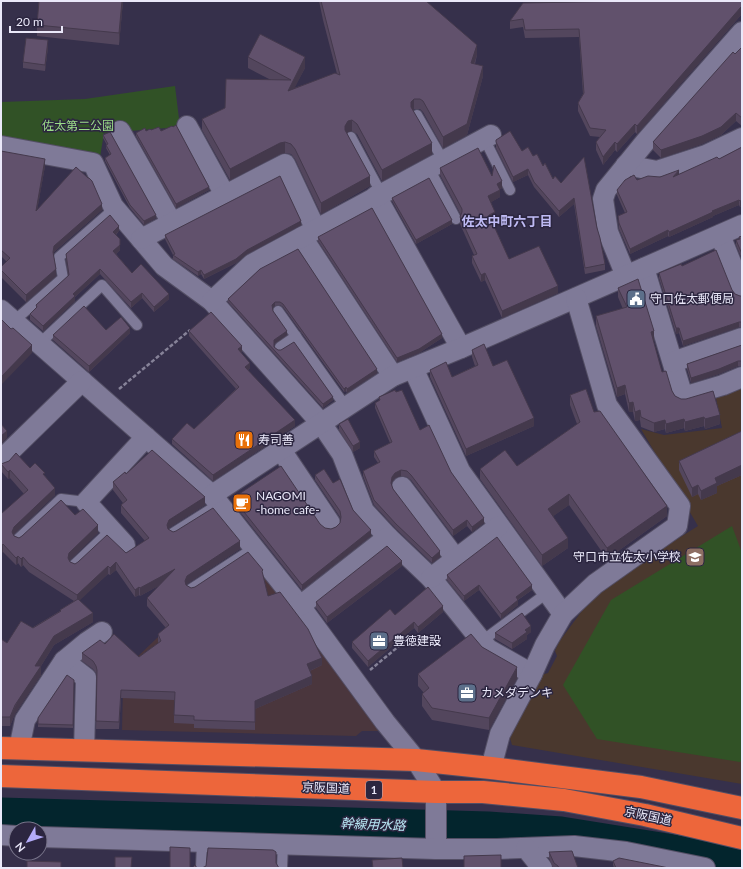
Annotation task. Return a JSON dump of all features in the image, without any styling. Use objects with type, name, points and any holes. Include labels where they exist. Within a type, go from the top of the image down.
[{"type":"highway","points":[[10,749],[416,760],[491,768],[641,788],[742,808]]},
{"type":"highway","name":"京阪国道","points":[[1,776],[436,792],[483,792],[564,800],[645,815],[742,838]]},
{"type":"street","points":[[626,276],[608,232],[603,198],[606,190],[626,165],[741,34]]},
{"type":"street","points":[[187,126],[225,195]]},
{"type":"street","points":[[120,131],[172,223]]},
{"type":"street","points":[[212,301],[252,264],[487,136]]},
{"type":"street","points":[[626,165],[657,171],[706,155],[742,138]]},
{"type":"street","points":[[1,146],[93,163],[115,208],[164,266],[212,301],[321,424],[342,454],[364,511],[431,578],[488,649],[532,674]]},
{"type":"street","points":[[141,239],[285,164],[309,233],[393,376]]},
{"type":"street","points":[[379,195],[461,348]]},
{"type":"street","points":[[216,499],[281,450],[393,376],[461,348],[742,225]]},
{"type":"street","points":[[720,235],[742,290]]},
{"type":"street","points":[[644,268],[683,397],[722,386],[742,377]]},
{"type":"street","points":[[491,768],[500,734],[562,614],[595,584],[677,526],[680,506],[607,405],[576,298]]},
{"type":"street","points":[[7,316],[216,499],[300,606],[416,760],[436,792],[436,842]]},
{"type":"street","points":[[673,362],[742,338]]},
{"type":"street","points":[[413,368],[460,471],[562,614]]},
{"type":"street","points":[[1,460],[82,381]]},
{"type":"street","points":[[125,544],[86,502],[146,437]]},
{"type":"street","points":[[281,450],[330,523]]},
{"type":"street","points":[[402,487],[456,559]]},
{"type":"street","points":[[431,578],[499,526]]},
{"type":"street","points":[[300,606],[388,536]]},
{"type":"street","points":[[10,749],[24,720],[64,661],[102,632]]},
{"type":"street","points":[[64,661],[86,678],[84,751]]},
{"type":"street","points":[[48,836],[283,844],[436,842],[526,848],[581,847],[626,852],[705,868]]},
{"type":"street","points":[[526,848],[542,868]]},
{"type":"lane","points":[[417,115],[456,219]]},
{"type":"lane","points":[[487,136],[510,190]]},
{"type":"lane","points":[[351,137],[379,195]]},
{"type":"lane","points":[[7,316],[63,278],[59,257],[115,208]]},
{"type":"lane","points":[[39,344],[102,285],[137,325]]},
{"type":"lane","points":[[278,311],[346,407]]},
{"type":"lane","points":[[280,347],[296,336]]},
{"type":"lane","points":[[18,539],[62,499],[86,502]]},
{"type":"lane","points":[[173,533],[216,499]]},
{"type":"lane","points":[[74,565],[111,530]]},
{"type":"lane","points":[[191,589],[254,548]]},
{"type":"lane","points":[[482,641],[547,593]]},
{"type":"lane","points":[[201,868],[202,842]]},
{"type":"lane","points":[[282,868],[283,844]]},
{"type":"path","points":[[104,401],[194,327]]},
{"type":"path","points":[[355,681],[410,637]]},
{"type":"shaded area","name":"守口市立佐太小学校","points":[[742,382],[742,784],[512,745],[510,738],[541,675],[548,673],[557,656],[555,651],[559,642],[598,589],[698,526],[641,429],[664,435],[722,428],[715,393]]},
{"type":"shaded area","points":[[269,576],[384,731],[362,731],[356,736],[122,730],[123,685],[134,660],[157,638],[188,617],[230,601]]},
{"type":"green space","name":"佐太第二公園","points":[[175,86],[180,127],[104,133],[100,157],[1,136],[1,102],[85,99]]},
{"type":"green space","points":[[732,526],[742,553],[742,760],[740,762],[597,739],[563,685],[611,600]]},
{"type":"building","points":[[39,1],[122,1],[119,33],[37,25]]},
{"type":"building","points":[[321,1],[426,1],[477,45],[471,63],[483,66],[467,124],[443,137],[423,101],[420,99],[414,99],[411,102],[411,107],[432,143],[382,170],[357,124],[352,120],[348,121],[345,126],[345,130],[370,176],[321,203],[295,149],[291,144],[285,142],[280,143],[230,169],[202,119],[225,108],[226,79],[291,80],[248,57],[260,34],[305,57],[288,91],[335,73],[340,75]]},
{"type":"building","points":[[742,1],[742,7],[637,126],[635,124],[617,144],[615,142],[603,157],[596,142],[606,130],[590,128],[578,103],[584,93],[579,29],[525,30],[523,19],[510,21],[523,3]]},
{"type":"building","points":[[26,38],[48,40],[45,65],[23,62]]},
{"type":"building","points":[[742,47],[742,118],[736,113],[721,127],[702,136],[661,150],[653,142],[733,52],[735,54]]},
{"type":"building","points":[[176,125],[209,187],[176,204],[136,133],[145,128],[146,131],[159,127],[161,131]]},
{"type":"building","points":[[510,131],[522,151],[528,147],[533,156],[537,154],[543,166],[545,163],[553,179],[555,176],[561,183],[584,157],[605,264],[585,268],[574,198],[559,211],[534,182],[528,169],[513,177],[496,142],[496,140]]},
{"type":"building","points":[[110,132],[156,215],[144,221],[130,205],[105,158],[111,154],[103,135]]},
{"type":"building","points":[[742,147],[742,200],[712,211],[713,212],[669,232],[668,230],[630,249],[619,223],[618,216],[627,212],[617,190],[625,180],[634,175],[637,180],[648,176],[660,177],[679,170],[673,177],[717,157],[719,159]]},
{"type":"building","points":[[478,148],[492,176],[494,165],[502,181],[497,184],[500,190],[488,196],[495,212],[489,215],[509,259],[539,246],[558,286],[502,311],[485,273],[481,275],[472,256],[477,254],[460,217],[462,209],[440,168]]},
{"type":"building","points":[[1,151],[45,159],[36,211],[76,167],[92,181],[102,204],[54,246],[53,252],[56,269],[26,295],[1,270],[1,267],[10,258],[1,250]]},
{"type":"building","points":[[280,176],[301,221],[247,250],[236,259],[204,275],[201,270],[198,272],[173,255],[175,254],[165,235]]},
{"type":"building","points":[[429,178],[452,220],[416,240],[392,198]]},
{"type":"building","points":[[372,208],[442,334],[419,349],[397,358],[318,237]]},
{"type":"building","points":[[110,215],[119,226],[113,232],[120,239],[120,245],[113,251],[132,273],[141,264],[169,294],[154,307],[142,293],[131,302],[100,269],[73,294],[75,296],[43,326],[30,314],[37,307],[36,305],[69,275],[66,254]]},
{"type":"building","points":[[742,236],[742,254],[736,240],[740,239],[739,237]]},
{"type":"building","points":[[298,249],[377,369],[347,389],[346,387],[344,389],[283,304],[280,302],[275,302],[272,305],[273,311],[287,331],[274,340],[274,347],[281,350],[294,342],[333,397],[323,404],[228,299],[260,269]]},
{"type":"building","points":[[716,250],[732,290],[735,294],[742,296],[742,322],[683,341],[679,328],[676,328],[659,273],[681,264],[682,266]]},
{"type":"building","points":[[638,279],[654,331],[651,332],[662,372],[666,371],[675,396],[681,399],[686,399],[713,391],[720,415],[685,422],[684,419],[666,424],[665,420],[654,423],[641,417],[640,410],[635,412],[633,402],[629,403],[625,385],[617,388],[596,316],[627,307],[618,288]]},
{"type":"building","points":[[84,306],[106,330],[121,317],[130,328],[89,366],[53,335]]},
{"type":"building","points":[[211,312],[242,346],[238,349],[250,363],[245,367],[295,420],[213,475],[172,439],[187,423],[194,429],[239,387],[189,331]]},
{"type":"building","points":[[1,319],[11,329],[13,328],[32,345],[1,377]]},
{"type":"building","points":[[484,344],[493,366],[507,360],[534,418],[466,449],[430,370],[446,362],[452,377],[478,365],[472,350]]},
{"type":"building","points":[[742,345],[742,361],[738,361],[691,378],[687,364]]},
{"type":"building","points":[[586,389],[594,412],[600,411],[667,506],[607,548],[569,494],[548,509],[568,538],[542,555],[480,469],[505,450],[517,466],[580,422],[570,395]]},
{"type":"building","points":[[395,390],[396,392],[402,390],[420,430],[429,425],[451,472],[484,518],[472,527],[467,520],[453,530],[407,471],[401,470],[395,473],[392,477],[391,483],[393,489],[440,551],[432,558],[396,524],[374,500],[363,471],[380,462],[374,451],[392,442],[375,403],[380,400],[379,397]]},
{"type":"building","points":[[348,419],[360,442],[353,446],[339,424]]},
{"type":"building","points":[[1,424],[7,431],[1,436]]},
{"type":"building","points":[[742,431],[742,465],[715,478],[717,483],[701,491],[698,485],[692,488],[679,461]]},
{"type":"building","points":[[152,450],[205,497],[169,520],[167,525],[168,529],[173,532],[176,531],[213,508],[240,541],[187,576],[185,581],[186,585],[191,588],[195,587],[248,552],[263,570],[268,596],[280,592],[308,629],[322,658],[307,664],[312,676],[255,701],[255,722],[194,720],[194,716],[174,715],[175,692],[121,690],[119,722],[96,721],[97,670],[93,661],[82,653],[100,640],[105,644],[114,634],[139,657],[161,641],[158,634],[169,625],[147,598],[175,569],[135,590],[116,562],[110,568],[108,566],[77,595],[29,564],[23,557],[21,559],[18,556],[16,558],[3,544],[1,546],[1,511],[2,513],[28,490],[10,470],[8,472],[1,464],[9,461],[16,453],[30,468],[35,463],[45,473],[43,474],[55,488],[14,527],[12,532],[14,536],[19,538],[22,536],[61,500],[75,515],[83,509],[98,525],[69,553],[68,558],[70,562],[75,564],[78,562],[107,535],[126,553],[149,538],[121,505],[127,500],[113,482],[125,472],[126,474]]},
{"type":"building","points":[[281,466],[320,524],[325,528],[331,529],[336,527],[340,523],[341,517],[340,511],[315,475],[324,469],[333,483],[340,479],[353,510],[371,530],[302,585],[233,498]]},
{"type":"building","points":[[497,537],[532,585],[516,597],[518,600],[501,614],[479,585],[464,596],[447,575]]},
{"type":"building","points":[[387,546],[402,561],[327,617],[316,602]]},
{"type":"building","points":[[428,587],[443,606],[418,627],[414,622],[368,661],[352,642],[390,609],[395,615]]},
{"type":"building","points":[[78,599],[93,613],[54,636],[35,666],[41,666],[15,705],[10,717],[1,717],[1,639],[7,643],[21,621],[33,628]]},
{"type":"building","points":[[522,613],[531,626],[525,630],[527,632],[512,643],[495,633]]},
{"type":"building","name":"カメダデンキ","points":[[471,634],[482,647],[517,667],[489,718],[432,708],[422,694],[429,688],[418,674]]},
{"type":"building","points":[[67,675],[74,680],[73,725],[38,724],[38,718]]},
{"type":"building","points":[[170,847],[190,848],[190,868],[170,868]]},
{"type":"building","points":[[208,848],[273,850],[276,852],[276,863],[279,868],[202,868],[206,866]]},
{"type":"building","points":[[572,851],[578,868],[559,868],[554,863],[549,852]]},
{"type":"building","points":[[501,855],[501,868],[464,868],[464,856]]},
{"type":"building","points":[[115,857],[132,857],[131,868],[115,868]]},
{"type":"building","points":[[402,858],[403,868],[373,868],[372,860]]},
{"type":"building","points":[[619,858],[669,868],[616,868],[613,861]]},
{"type":"building","points":[[27,861],[61,862],[61,868],[27,868]]},
{"type":"waterway","name":"幹線用水路","points":[[1,813],[488,827],[561,832],[692,853],[742,866]]},
{"type":"place","name":"守口佐太郵便局","points":[[636,299]]},
{"type":"place","name":"寿司善","points":[[244,440]]},
{"type":"place","name":"NAGOMI -home cafe-","points":[[242,503]]},
{"type":"place","name":"守口市立佐太小学校","points":[[695,557]]},
{"type":"place","name":"豊徳建設","points":[[379,641]]},
{"type":"place","name":"カメダデンキ","points":[[467,693]]},
{"type":"district","name":"佐太中町六丁目","points":[[507,221]]}]
